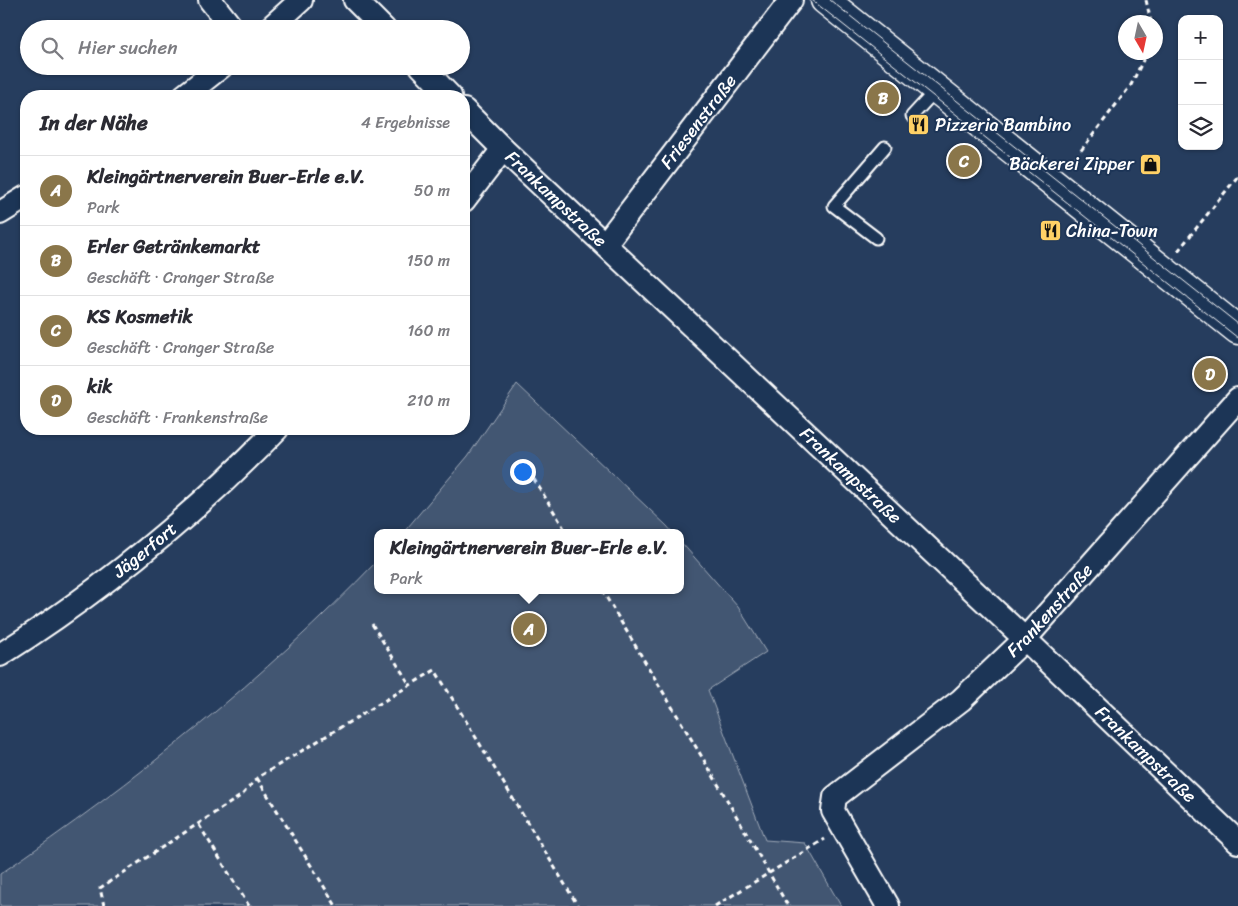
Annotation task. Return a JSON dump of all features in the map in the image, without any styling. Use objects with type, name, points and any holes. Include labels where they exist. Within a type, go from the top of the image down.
[{"type":"main road","points":[[825,0],[1238,330]]},
{"type":"street","points":[[210,0],[226,20]]},
{"type":"street","points":[[278,20],[301,0]]},
{"type":"street","points":[[355,0],[375,20]]},
{"type":"street","name":"Friesenstraße","points":[[605,244],[790,0]]},
{"type":"street","points":[[192,90],[211,75]]},
{"type":"street","points":[[430,75],[444,90]]},
{"type":"street","name":"Frankampstraße","points":[[470,116],[1026,639],[1238,842]]},
{"type":"street","points":[[470,192],[503,149]]},
{"type":"street","points":[[0,213],[20,201]]},
{"type":"street","name":"Frankenstraße","points":[[842,828],[833,811],[835,797],[961,700],[1026,639],[1238,399]]},
{"type":"street","name":"Jägerfort","points":[[0,655],[47,626],[163,537],[233,475],[271,435]]},
{"type":"street","points":[[842,828],[888,906]]},
{"type":"lane","points":[[912,116],[936,90]]},
{"type":"lane","points":[[876,238],[834,206],[885,147]]},
{"type":"path","points":[[1146,0],[1149,15]]},
{"type":"path","points":[[1055,185],[1131,85],[1143,60]]},
{"type":"path","points":[[1162,271],[1238,176]]},
{"type":"path","points":[[529,471],[565,529]]},
{"type":"path","points":[[604,594],[711,772],[788,906]]},
{"type":"path","points":[[372,624],[410,685]]},
{"type":"path","points":[[104,906],[100,888],[199,825],[242,795],[258,778],[435,670],[578,906]]},
{"type":"path","points":[[258,778],[336,906]]},
{"type":"path","points":[[199,825],[249,906]]},
{"type":"path","points":[[715,906],[842,828]]},
{"type":"shaded area","points":[[517,384],[670,529],[406,529],[468,456]]},
{"type":"shaded area","points":[[684,546],[738,607],[766,652],[708,690],[765,840],[805,843],[841,906],[0,906],[0,874],[100,803],[197,727],[335,604],[374,564],[374,594],[684,594]]},
{"type":"tram line","points":[[812,0],[1238,338]]},
{"type":"tram line","points":[[830,0],[1238,324]]},
{"type":"place","name":"Erler Getränkemarkt","points":[[883,98]]},
{"type":"place","name":"Pizzeria Bambino","points":[[919,125]]},
{"type":"place","name":"KS Kosmetik","points":[[964,161]]},
{"type":"place","name":"Bäckerei Zipper","points":[[1150,164]]},
{"type":"place","name":"China-Town","points":[[1050,231]]},
{"type":"place","name":"kik","points":[[1210,374]]},
{"type":"place","name":"Kleingärtnerverein Buer-Erle e.V.","points":[[529,629]]}]
